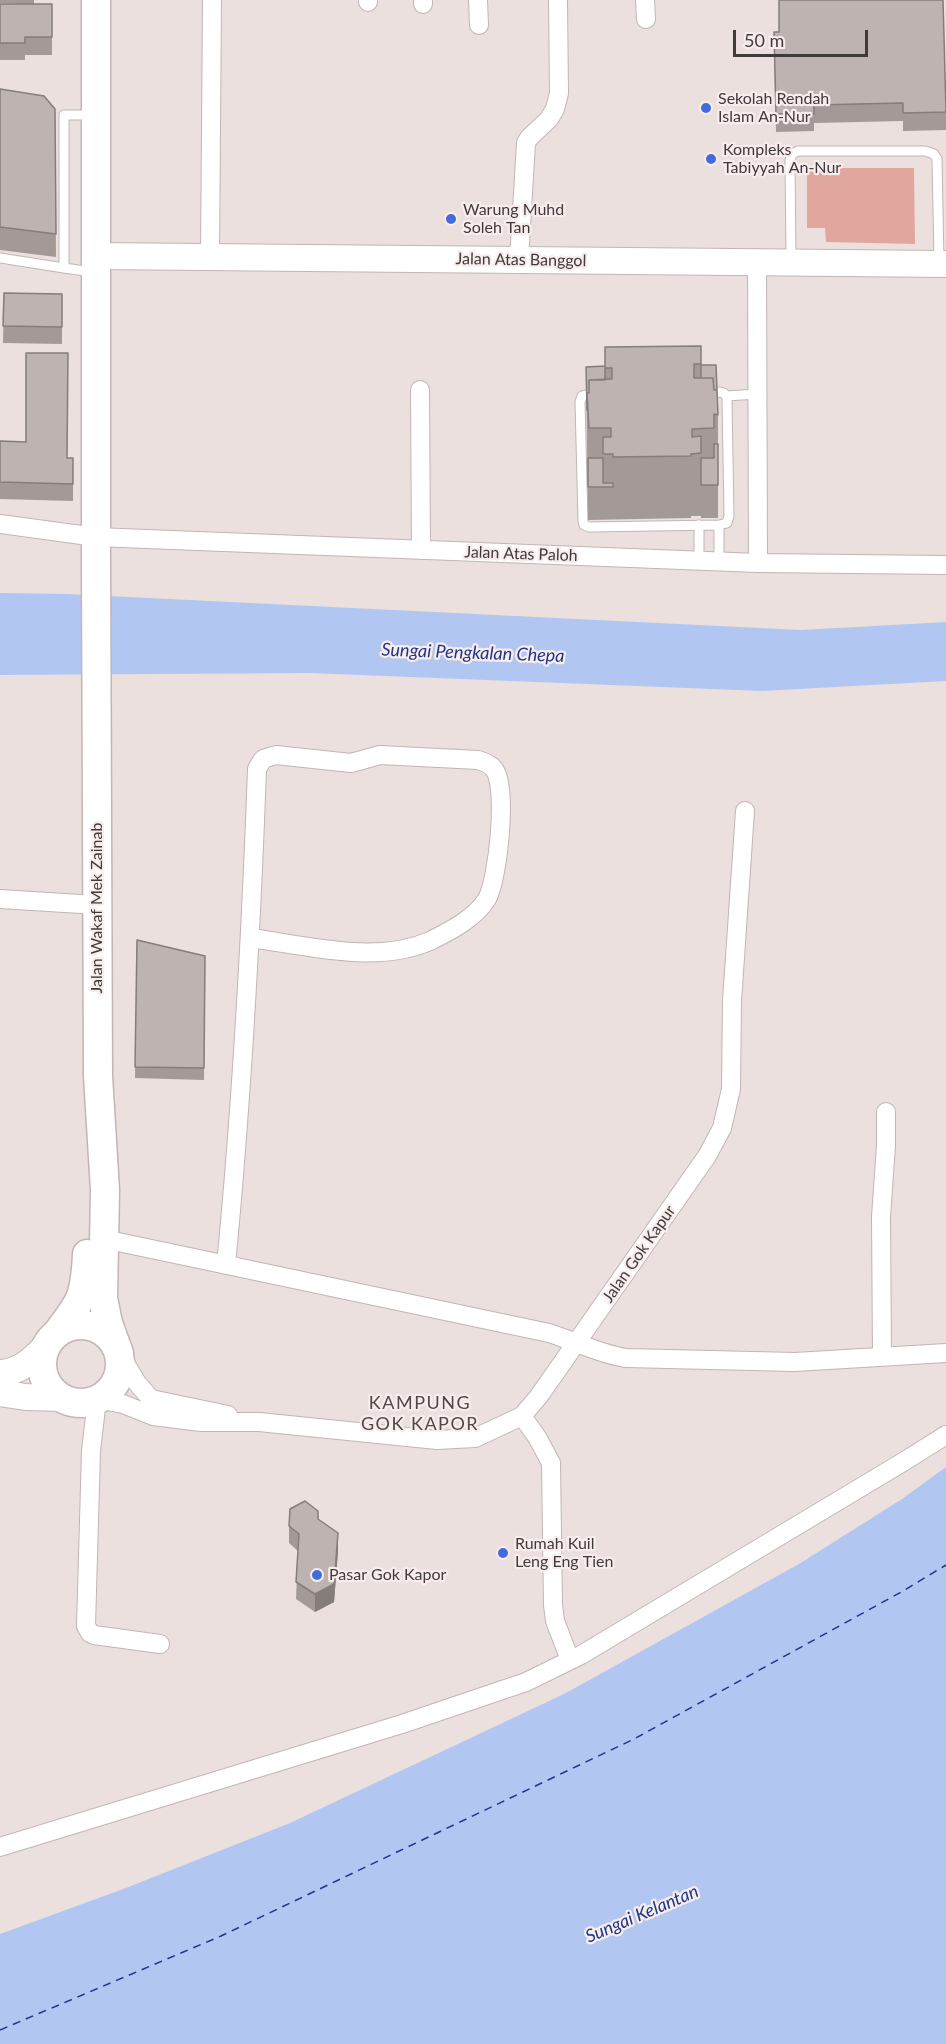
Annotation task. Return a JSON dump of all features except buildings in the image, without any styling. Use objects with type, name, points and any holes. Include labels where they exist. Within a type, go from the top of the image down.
[{"type":"main road","name":"Jalan Wakaf Mek Zainab","points":[[96,0],[98,1076],[105,1190],[103,1299],[108,1323],[119,1353]]},
{"type":"main road","name":"Jalan Atas Banggol","points":[[96,264],[210,257],[943,264]]},
{"type":"main road","name":"Jalan Wakaf Mek Zainab","points":[[52,1339],[78,1307],[86,1276],[98,1076]]},
{"type":"main road","points":[[0,1373],[17,1370],[27,1364],[52,1339],[68,1327],[81,1324],[93,1326],[105,1332],[119,1353],[119,1375],[114,1385],[97,1399],[74,1402],[63,1398],[26,1397],[0,1393]]},
{"type":"main road","points":[[52,1339],[43,1357],[43,1369],[46,1380],[63,1398]]},
{"type":"street","points":[[210,257],[212,0]]},
{"type":"street","points":[[478,0],[479,25]]},
{"type":"street","points":[[519,260],[526,143],[555,109],[559,93],[558,0]]},
{"type":"street","points":[[645,0],[646,19]]},
{"type":"street","points":[[758,263],[758,563]]},
{"type":"street","points":[[420,390],[421,550]]},
{"type":"street","name":"Jalan Atas Paloh","points":[[0,524],[96,550],[421,550],[758,563],[946,565]]},
{"type":"street","points":[[226,1265],[237,1147],[251,938],[257,769],[263,759],[276,755],[351,763],[380,755],[478,760],[488,763],[495,770],[500,792],[499,852],[487,898],[473,915],[431,940],[404,949],[379,953],[353,952],[251,938]]},
{"type":"street","name":"Jalan Gok Kapur","points":[[97,1399],[123,1404],[153,1416],[201,1422],[259,1422],[437,1440],[476,1438],[522,1416],[578,1342],[707,1156],[722,1128],[731,1089],[732,1001],[745,811]]},
{"type":"street","points":[[0,899],[97,905]]},
{"type":"street","points":[[882,1355],[880,1217],[886,1145],[886,1112]]},
{"type":"street","points":[[104,1239],[549,1333],[609,1355],[626,1358],[795,1362],[882,1355],[946,1353]]},
{"type":"street","name":"Jalan Gok Kapur","points":[[119,1353],[137,1383],[151,1399],[259,1422]]},
{"type":"street","points":[[97,1399],[91,1451],[86,1626],[94,1635],[159,1644]]},
{"type":"street","points":[[522,1416],[551,1463],[553,1605],[555,1621],[570,1660]]},
{"type":"street","points":[[0,1847],[402,1724],[526,1682],[570,1660],[946,1435]]},
{"type":"lane","points":[[54,113],[96,115]]},
{"type":"lane","points":[[64,115],[64,268]]},
{"type":"lane","points":[[792,263],[790,160],[792,154],[798,151],[925,151],[934,154],[937,159],[943,264]]},
{"type":"lane","points":[[0,258],[64,268],[96,264]]},
{"type":"lane","points":[[726,396],[728,523],[589,527],[584,525],[580,399],[585,395],[720,392],[726,396],[758,394]]},
{"type":"lane","points":[[699,525],[699,560]]},
{"type":"lane","points":[[718,561],[719,525]]},
{"type":"shaded area","points":[[807,168],[914,168],[915,244],[826,242],[825,228],[807,228]]},
{"type":"water","name":"Sungai Pengkalan Chepa","points":[[0,593],[67,594],[801,630],[946,622],[946,681],[762,691],[310,673],[0,675]]},
{"type":"water","name":"Sungai Kelantan","points":[[946,1467],[946,2044],[0,2044],[0,1934],[126,1888],[290,1823],[564,1694],[799,1564],[902,1499]]},
{"type":"ferry route","points":[[0,2030],[221,1936],[634,1739],[946,1565]]},
{"type":"place","name":"Sekolah Rendah Islam An-Nur","points":[[706,108]]},
{"type":"place","name":"Kompleks Tabiyyah An-Nur","points":[[711,159]]},
{"type":"place","name":"Warung Muhd Soleh Tan","points":[[451,219]]},
{"type":"place","name":"Rumah Kuil Leng Eng Tien","points":[[503,1553]]},
{"type":"place","name":"Pasar Gok Kapor","points":[[317,1575]]},
{"type":"district","name":"KAMPUNG GOK KAPOR","points":[[420,1413]]}]
